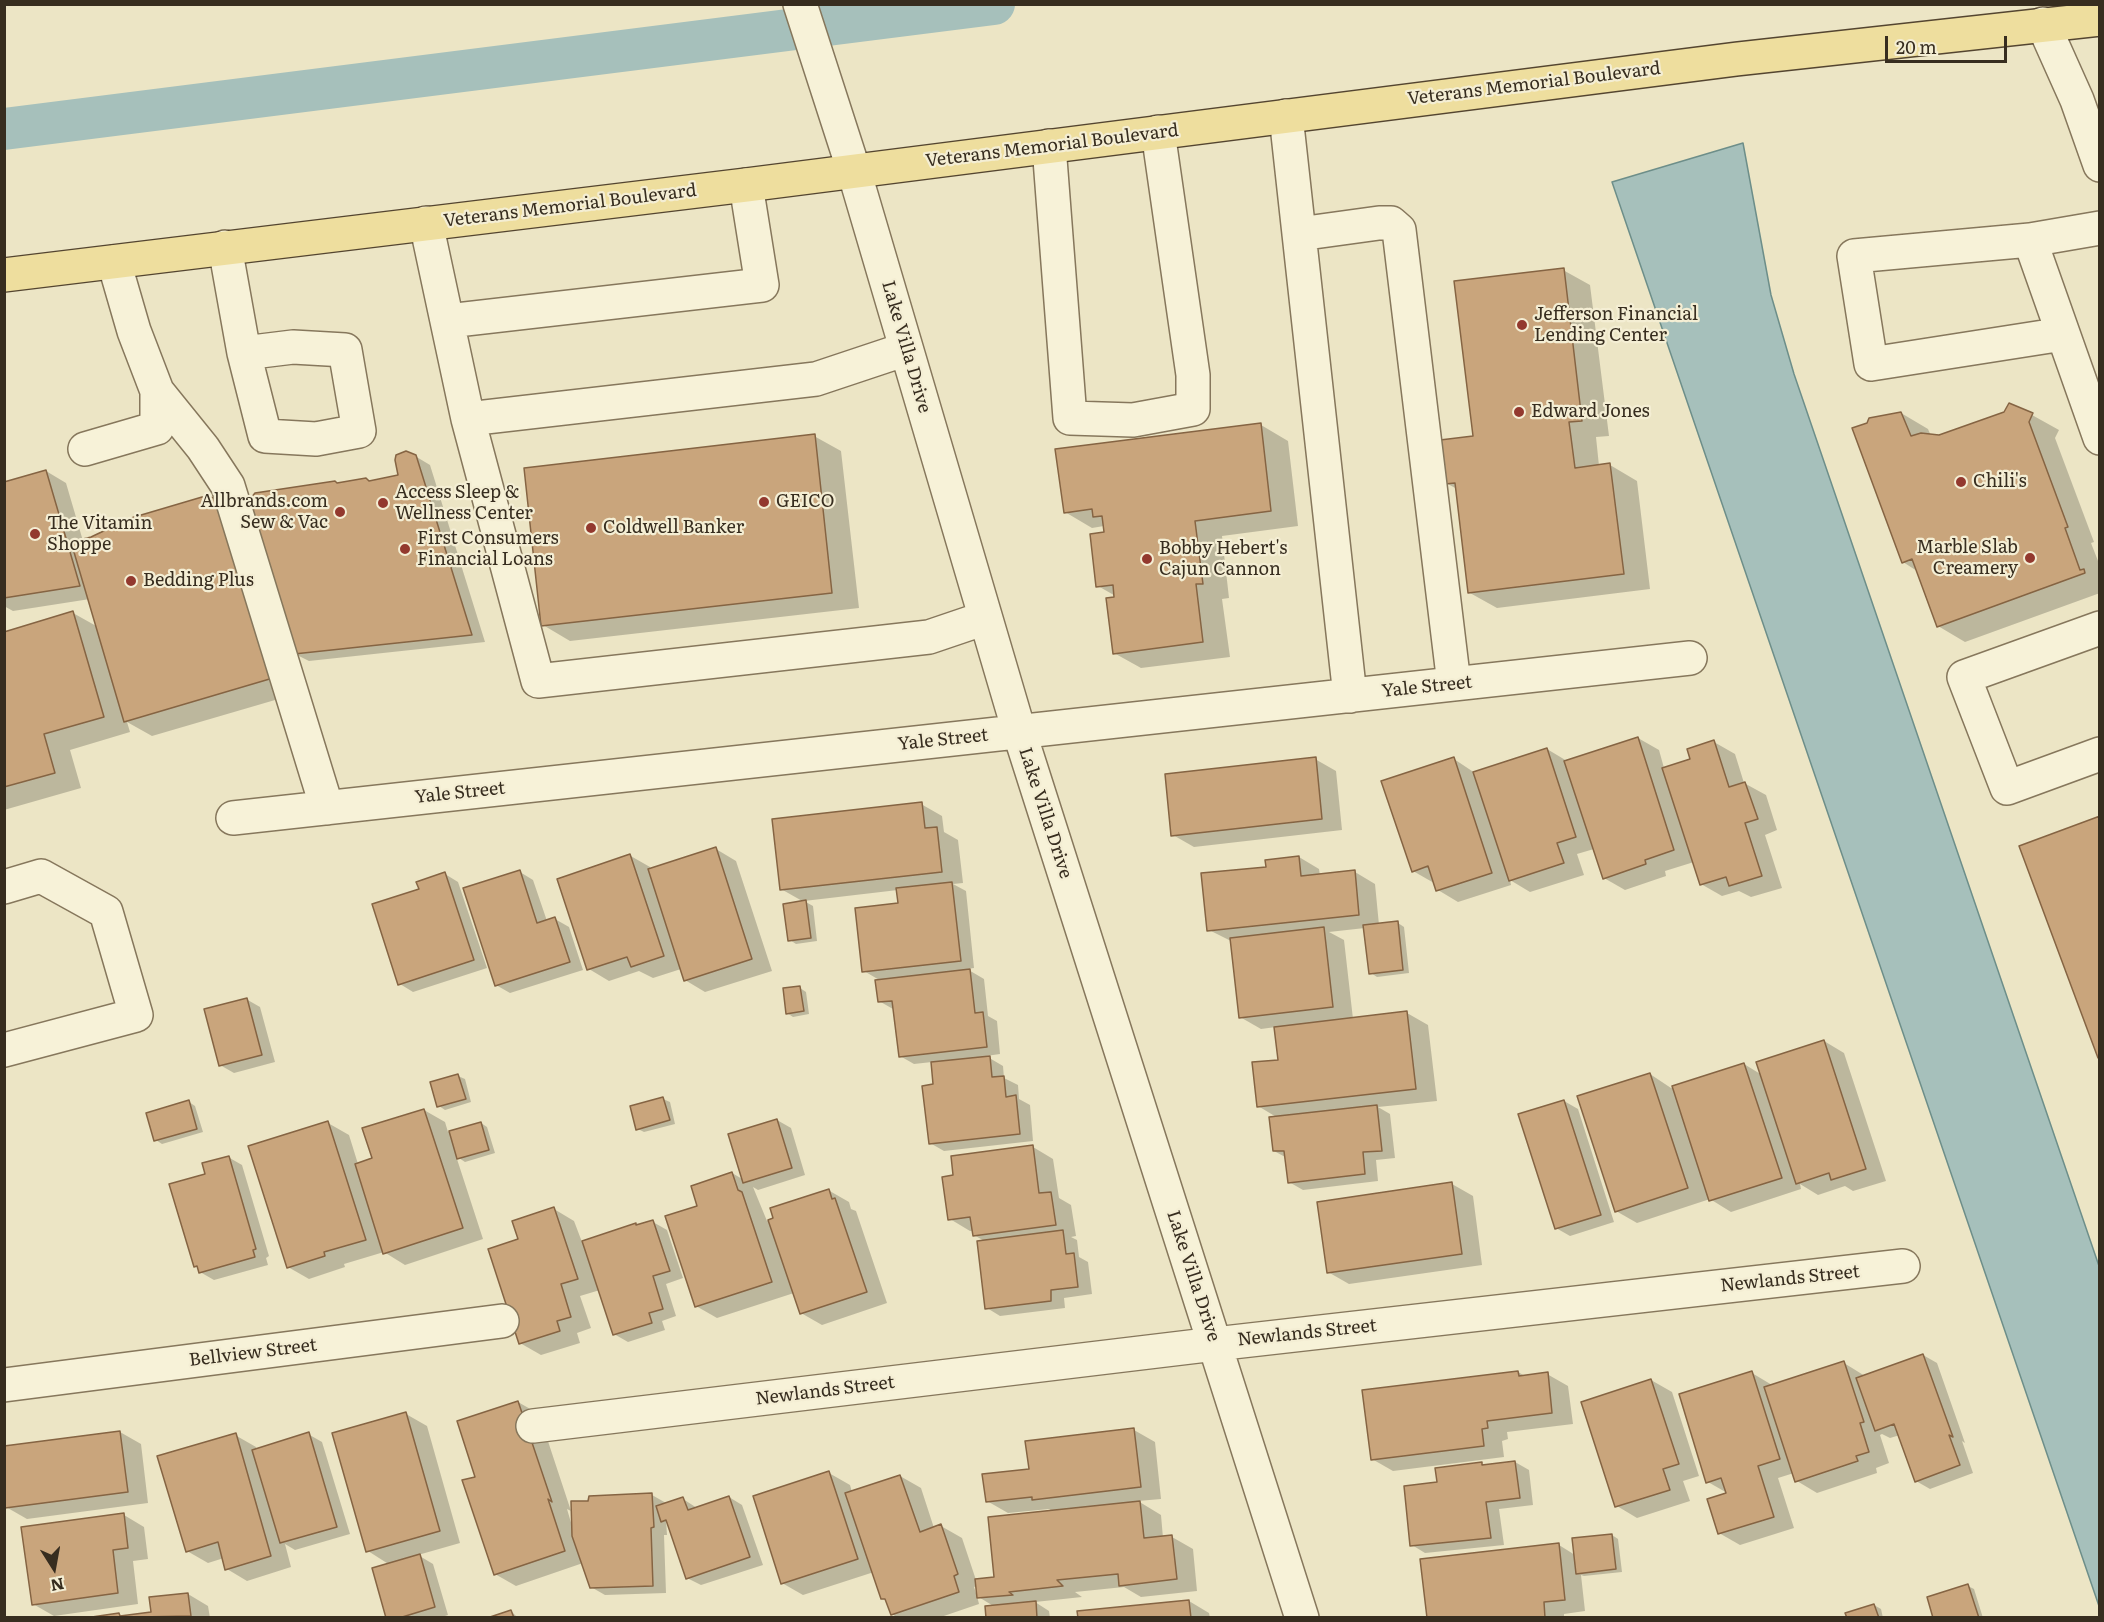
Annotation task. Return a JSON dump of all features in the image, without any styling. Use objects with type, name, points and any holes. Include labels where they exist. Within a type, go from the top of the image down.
[{"type":"main road","name":"Veterans Memorial Boulevard","points":[[4,274],[854,171],[1737,59],[2100,19]]},
{"type":"street","name":"Lake Villa Drive","points":[[800,4],[854,171],[1019,731],[1302,1617]]},
{"type":"street","points":[[2043,24],[2077,100],[2100,165]]},
{"type":"street","points":[[1286,116],[1350,696]]},
{"type":"street","points":[[1049,146],[1070,418],[1133,420],[1193,409],[1193,375],[1158,132]]},
{"type":"street","points":[[448,321],[762,285],[746,184]]},
{"type":"street","points":[[426,223],[468,419],[538,681],[929,637],[985,618]]},
{"type":"street","points":[[1299,234],[1379,223],[1391,223],[1399,230],[1454,684]]},
{"type":"street","points":[[2063,334],[1871,364],[1854,256],[2030,240],[2100,228]]},
{"type":"street","points":[[2030,240],[2100,438]]},
{"type":"street","points":[[225,248],[244,353]]},
{"type":"street","points":[[114,262],[134,331],[157,390],[203,448],[228,486],[327,808]]},
{"type":"street","points":[[468,419],[816,379],[906,350]]},
{"type":"street","points":[[85,449],[157,428],[157,390]]},
{"type":"street","points":[[2100,628],[1964,677],[2007,788],[2100,754]]},
{"type":"street","name":"Yale Street","points":[[233,818],[1690,658]]},
{"type":"street","points":[[4,887],[41,876],[106,912],[136,1015],[4,1050]]},
{"type":"street","name":"Newlands Street","points":[[533,1426],[1215,1344],[1903,1266]]},
{"type":"street","name":"Bellview Street","points":[[4,1385],[502,1321]]},
{"type":"water","points":[[1743,143],[1771,295],[1794,374],[2099,1266],[2099,1606],[1612,182]]},
{"type":"building","points":[[1564,268],[1582,421],[1569,422],[1575,468],[1610,463],[1624,574],[1468,593],[1455,483],[1445,484],[1440,440],[1473,436],[1454,281]]},
{"type":"building","name":"Chili's","points":[[2009,403],[2033,413],[2029,422],[2068,527],[2065,528],[2080,570],[2084,569],[2085,573],[1937,627],[1912,559],[1902,563],[1852,428],[1867,423],[1869,418],[1901,412],[1911,436],[1921,433],[1939,435],[2004,412]]},
{"type":"building","name":"Bobby Hebert's Cajun Cannon","points":[[1261,423],[1271,511],[1195,521],[1203,584],[1196,584],[1203,642],[1113,654],[1106,598],[1114,597],[1113,585],[1096,587],[1090,534],[1104,532],[1102,516],[1093,517],[1092,509],[1064,513],[1055,449]]},
{"type":"building","points":[[815,434],[832,593],[541,626],[524,468]]},
{"type":"building","points":[[406,451],[416,455],[472,635],[294,654],[242,509],[255,493],[335,481],[337,483],[366,478],[369,481],[398,475],[396,455]]},
{"type":"building","name":"The Vitamin Shoppe","points":[[46,470],[80,586],[4,598],[4,482]]},
{"type":"building","points":[[202,497],[220,498],[273,678],[124,722],[71,542],[91,537],[131,518]]},
{"type":"building","points":[[73,611],[104,717],[44,734],[55,773],[4,787],[4,632]]},
{"type":"building","points":[[1638,737],[1674,850],[1645,860],[1646,864],[1603,879],[1564,761]]},
{"type":"building","points":[[1714,740],[1729,787],[1745,782],[1758,819],[1745,823],[1762,876],[1729,886],[1726,877],[1700,885],[1662,768],[1690,759],[1687,749]]},
{"type":"building","points":[[1547,748],[1576,837],[1557,843],[1564,863],[1509,881],[1473,772]]},
{"type":"building","points":[[1316,757],[1322,819],[1171,836],[1165,774]]},
{"type":"building","points":[[1454,757],[1492,873],[1436,891],[1428,866],[1412,872],[1381,781]]},
{"type":"building","points":[[922,802],[925,828],[937,827],[942,872],[780,890],[772,819]]},
{"type":"building","points":[[2100,816],[2100,1057],[2098,1058],[2019,846]]},
{"type":"building","points":[[716,847],[752,959],[684,981],[648,869]]},
{"type":"building","points":[[630,854],[664,956],[631,967],[627,957],[587,970],[557,879]]},
{"type":"building","points":[[1299,856],[1301,876],[1355,870],[1359,915],[1207,931],[1201,873],[1266,867],[1265,860]]},
{"type":"building","points":[[520,870],[537,923],[555,917],[570,962],[495,986],[463,888]]},
{"type":"building","points":[[445,872],[474,960],[398,985],[372,904],[419,889],[416,882]]},
{"type":"building","points":[[952,882],[961,961],[862,972],[855,908],[898,903],[896,888]]},
{"type":"building","points":[[806,900],[811,938],[788,941],[783,904]]},
{"type":"building","points":[[1398,921],[1403,970],[1369,974],[1363,925]]},
{"type":"building","points":[[1324,927],[1333,1007],[1239,1018],[1230,938]]},
{"type":"building","points":[[970,969],[975,1013],[983,1012],[987,1047],[899,1057],[892,1001],[878,1002],[875,980]]},
{"type":"building","points":[[800,986],[804,1011],[786,1014],[783,988]]},
{"type":"building","points":[[247,998],[262,1055],[219,1066],[204,1009]]},
{"type":"building","points":[[1407,1011],[1416,1089],[1257,1107],[1252,1062],[1278,1060],[1274,1027]]},
{"type":"building","points":[[1824,1040],[1866,1169],[1831,1180],[1829,1173],[1796,1184],[1756,1062]]},
{"type":"building","points":[[990,1056],[992,1077],[1004,1076],[1006,1097],[1016,1095],[1020,1134],[929,1144],[922,1086],[933,1084],[931,1062]]},
{"type":"building","points":[[1744,1063],[1782,1178],[1709,1201],[1672,1086]]},
{"type":"building","points":[[1650,1073],[1688,1188],[1615,1212],[1577,1096]]},
{"type":"building","points":[[458,1074],[466,1099],[437,1107],[430,1082]]},
{"type":"building","points":[[663,1097],[670,1120],[636,1130],[630,1106]]},
{"type":"building","points":[[189,1100],[197,1129],[154,1141],[146,1113]]},
{"type":"building","points":[[1564,1100],[1601,1215],[1555,1229],[1518,1114]]},
{"type":"building","points":[[1377,1105],[1382,1151],[1363,1152],[1365,1174],[1288,1183],[1284,1151],[1273,1151],[1269,1117]]},
{"type":"building","points":[[424,1109],[463,1228],[383,1254],[355,1164],[372,1158],[362,1128]]},
{"type":"building","points":[[777,1119],[792,1168],[743,1183],[728,1134]]},
{"type":"building","points":[[328,1121],[366,1240],[324,1252],[325,1256],[287,1268],[248,1146]]},
{"type":"building","points":[[481,1122],[489,1150],[457,1159],[449,1131]]},
{"type":"building","points":[[1033,1145],[1039,1193],[1051,1192],[1056,1225],[973,1236],[970,1217],[948,1220],[942,1177],[953,1175],[951,1156]]},
{"type":"building","points":[[229,1156],[256,1249],[253,1250],[255,1257],[199,1273],[197,1266],[194,1267],[169,1184],[205,1174],[202,1163]]},
{"type":"building","points":[[732,1172],[738,1190],[742,1192],[772,1282],[695,1307],[665,1216],[697,1206],[691,1186]]},
{"type":"building","points":[[1452,1182],[1462,1254],[1327,1273],[1317,1202]]},
{"type":"building","points":[[829,1189],[832,1199],[835,1198],[867,1292],[800,1314],[768,1220],[773,1218],[770,1208]]},
{"type":"building","points":[[554,1207],[578,1279],[561,1284],[571,1317],[557,1321],[560,1331],[519,1344],[488,1249],[518,1239],[512,1221]]},
{"type":"building","points":[[653,1220],[670,1271],[653,1276],[663,1309],[649,1313],[652,1323],[613,1335],[582,1241],[636,1223],[636,1225]]},
{"type":"building","points":[[1063,1230],[1066,1254],[1074,1253],[1078,1287],[1051,1290],[1051,1301],[985,1309],[977,1241]]},
{"type":"building","points":[[1923,1354],[1953,1437],[1949,1435],[1960,1465],[1915,1482],[1894,1424],[1875,1431],[1856,1378]]},
{"type":"building","points":[[1844,1361],[1864,1422],[1860,1423],[1869,1452],[1856,1456],[1858,1461],[1795,1482],[1764,1387]]},
{"type":"building","points":[[1518,1371],[1519,1376],[1548,1372],[1552,1413],[1487,1421],[1488,1428],[1482,1429],[1484,1446],[1371,1460],[1362,1390]]},
{"type":"building","points":[[1752,1371],[1780,1459],[1758,1466],[1774,1517],[1718,1534],[1707,1499],[1726,1493],[1721,1478],[1706,1483],[1679,1394]]},
{"type":"building","points":[[1651,1379],[1679,1464],[1663,1469],[1670,1490],[1615,1507],[1581,1402]]},
{"type":"building","points":[[518,1401],[552,1502],[548,1499],[565,1551],[494,1575],[462,1480],[475,1477],[457,1421]]},
{"type":"building","points":[[406,1412],[440,1531],[366,1552],[332,1433]]},
{"type":"building","points":[[1134,1428],[1141,1487],[1032,1500],[1032,1497],[986,1502],[982,1474],[1029,1469],[1025,1441]]},
{"type":"building","points":[[120,1431],[128,1492],[5,1508],[4,1446]]},
{"type":"building","points":[[309,1432],[337,1527],[280,1543],[252,1450]]},
{"type":"building","points":[[236,1433],[271,1556],[225,1570],[218,1542],[186,1552],[157,1456]]},
{"type":"building","points":[[1515,1461],[1520,1498],[1486,1502],[1491,1538],[1410,1546],[1404,1486],[1437,1482],[1435,1468],[1482,1462],[1482,1465]]},
{"type":"building","points":[[829,1471],[858,1559],[781,1584],[753,1496]]},
{"type":"building","points":[[900,1475],[920,1532],[941,1524],[958,1574],[954,1576],[959,1592],[891,1615],[885,1599],[881,1599],[845,1493]]},
{"type":"building","points":[[652,1493],[653,1586],[590,1588],[572,1536],[571,1501],[588,1501],[589,1496]]},
{"type":"building","points":[[729,1496],[750,1557],[686,1579],[666,1520],[661,1522],[656,1506],[683,1497],[688,1510]]},
{"type":"building","points":[[1140,1501],[1144,1538],[1172,1535],[1177,1579],[1119,1586],[1118,1574],[1057,1580],[1063,1586],[1009,1592],[1013,1595],[977,1598],[975,1579],[994,1577],[988,1517]]},
{"type":"building","points":[[124,1513],[128,1548],[113,1550],[118,1593],[32,1605],[21,1527]]},
{"type":"building","points":[[1612,1534],[1616,1569],[1576,1574],[1572,1538]]},
{"type":"building","points":[[1559,1543],[1565,1600],[1544,1602],[1545,1618],[1427,1618],[1420,1559]]},
{"type":"building","points":[[420,1554],[435,1607],[399,1618],[386,1618],[372,1568]]},
{"type":"building","points":[[1968,1584],[1979,1618],[1933,1618],[1927,1597]]},
{"type":"building","points":[[188,1593],[191,1616],[85,1618],[119,1613],[120,1616],[151,1612],[149,1597]]},
{"type":"building","points":[[1189,1600],[1191,1618],[1078,1618],[1077,1611]]},
{"type":"building","points":[[1036,1601],[1037,1618],[986,1618],[985,1606]]},
{"type":"building","points":[[1874,1604],[1879,1618],[1847,1618],[1845,1613]]},
{"type":"building","points":[[511,1610],[514,1618],[487,1618]]},
{"type":"waterway","points":[[4,129],[994,4]]},
{"type":"place","name":"Jefferson Financial Lending Center","points":[[1522,325]]},
{"type":"place","name":"Edward Jones","points":[[1519,412]]},
{"type":"place","name":"Chili's","points":[[1961,482]]},
{"type":"place","name":"GEICO","points":[[764,502]]},
{"type":"place","name":"Access Sleep & Wellness Center","points":[[383,503]]},
{"type":"place","name":"Allbrands.com Sew & Vac","points":[[340,512]]},
{"type":"place","name":"Coldwell Banker","points":[[591,528]]},
{"type":"place","name":"The Vitamin Shoppe","points":[[35,534]]},
{"type":"place","name":"First Consumers Financial Loans","points":[[405,549]]},
{"type":"place","name":"Marble Slab Creamery","points":[[2030,558]]},
{"type":"place","name":"Bobby Hebert's Cajun Cannon","points":[[1147,559]]},
{"type":"place","name":"Bedding Plus","points":[[131,581]]}]
